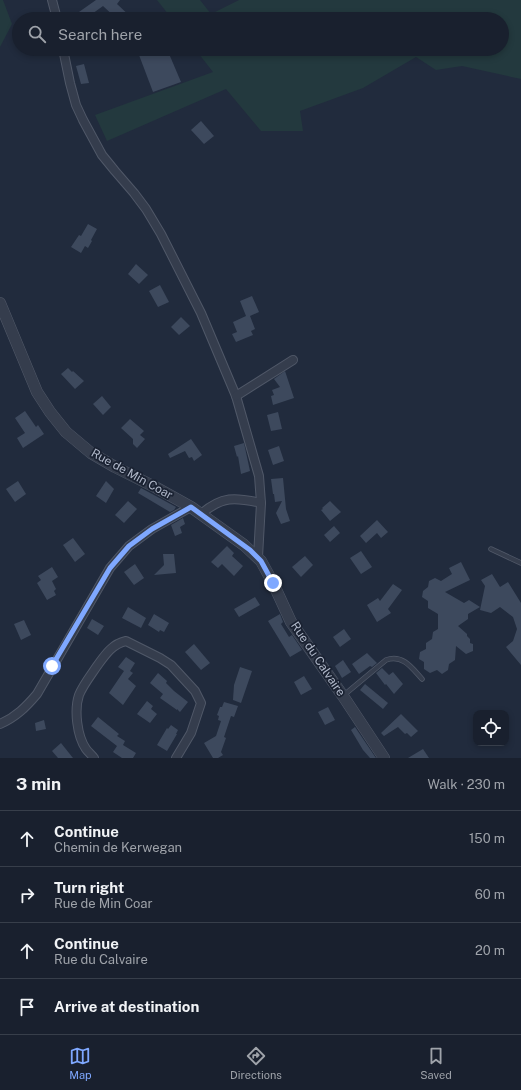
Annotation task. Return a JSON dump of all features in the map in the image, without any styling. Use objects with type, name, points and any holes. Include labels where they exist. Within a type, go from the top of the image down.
[{"type":"street","points":[[52,0],[55,12]]},
{"type":"street","points":[[65,56],[74,98],[83,120],[102,154],[114,171],[134,193],[161,234],[201,313],[236,396],[259,476],[261,503],[258,557]]},
{"type":"street","name":"Rue de Min Coar","points":[[0,303],[38,392],[47,408],[66,432],[92,453],[115,467],[191,507],[244,545],[258,557]]},
{"type":"street","points":[[236,396],[293,360]]},
{"type":"street","points":[[201,514],[215,504],[231,499],[241,498],[261,503]]},
{"type":"street","points":[[0,724],[13,717],[27,706],[37,694],[110,568],[119,557],[129,546],[152,529],[191,507]]},
{"type":"street","name":"Rue du Calvaire","points":[[258,557],[265,566],[291,622],[384,758]]},
{"type":"street","points":[[94,758],[85,748],[80,735],[76,703],[84,685],[110,649],[117,643],[126,641],[171,665],[195,691],[199,699],[200,703],[191,733],[176,758]]},
{"type":"lane","points":[[491,549],[521,563]]},
{"type":"lane","points":[[343,696],[390,658],[403,660],[422,679]]},
{"type":"green space","points":[[0,0],[3,0],[12,24],[0,47]]},
{"type":"green space","points":[[157,0],[200,0],[209,12],[166,12]]},
{"type":"green space","points":[[239,0],[521,0],[521,79],[462,66],[436,70],[416,57],[363,88],[300,111],[303,131],[261,131],[226,89],[107,141],[95,115],[213,72],[200,56],[509,56],[509,12],[215,12]]},
{"type":"building","points":[[96,0],[120,0],[117,4],[126,12],[109,12],[103,6],[95,12],[79,12]]},
{"type":"building","points":[[139,56],[170,56],[181,82],[153,92]]},
{"type":"building","points":[[84,64],[89,83],[81,84],[76,66]]},
{"type":"building","points":[[201,121],[214,136],[204,144],[191,130]]},
{"type":"building","points":[[88,224],[97,229],[88,248],[85,246],[81,253],[71,247],[79,235],[81,236]]},
{"type":"building","points":[[136,264],[148,275],[139,284],[128,274]]},
{"type":"building","points":[[160,285],[169,302],[158,307],[149,291]]},
{"type":"building","points":[[252,296],[259,312],[250,316],[255,329],[251,331],[253,335],[236,342],[232,334],[237,332],[233,322],[246,316],[240,301]]},
{"type":"building","points":[[181,317],[190,326],[179,335],[171,327]]},
{"type":"building","points":[[68,368],[84,381],[75,389],[61,374]]},
{"type":"building","points":[[285,371],[294,398],[273,405],[271,396],[274,395],[272,390],[280,387],[274,379]]},
{"type":"building","points":[[102,396],[111,407],[103,415],[93,404]]},
{"type":"building","points":[[25,411],[36,427],[38,425],[44,434],[23,448],[17,438],[25,433],[15,418]]},
{"type":"building","points":[[278,412],[282,429],[271,431],[267,415]]},
{"type":"building","points":[[130,419],[144,431],[140,435],[145,439],[137,448],[133,444],[133,439],[121,428]]},
{"type":"building","points":[[191,439],[202,455],[194,461],[192,457],[189,458],[185,451],[170,458],[168,454]]},
{"type":"building","points":[[244,443],[250,471],[241,474],[238,456],[237,457],[234,446]]},
{"type":"building","points":[[279,446],[284,461],[273,465],[268,450]]},
{"type":"building","points":[[283,478],[286,509],[290,521],[281,524],[276,513],[282,501],[275,502],[271,479]]},
{"type":"building","points":[[18,481],[26,494],[15,502],[6,489]]},
{"type":"building","points":[[106,481],[114,489],[106,503],[96,496]]},
{"type":"building","points":[[141,488],[176,507],[170,512],[138,493]]},
{"type":"building","points":[[128,501],[137,509],[124,523],[115,515]]},
{"type":"building","points":[[330,501],[341,512],[330,521],[321,510]]},
{"type":"building","points":[[183,518],[185,524],[180,527],[182,533],[175,536],[171,525]]},
{"type":"building","points":[[377,520],[388,532],[381,538],[377,533],[366,543],[360,536]]},
{"type":"building","points":[[334,526],[340,533],[330,542],[324,535]]},
{"type":"building","points":[[73,538],[85,554],[75,562],[63,545]]},
{"type":"building","points":[[227,546],[234,553],[232,556],[243,566],[234,576],[222,564],[218,568],[211,562]]},
{"type":"building","points":[[361,551],[372,567],[361,574],[350,558]]},
{"type":"building","points":[[163,554],[174,554],[176,573],[154,575],[164,565]]},
{"type":"building","points":[[305,556],[313,565],[301,577],[292,567]]},
{"type":"building","points":[[461,562],[470,580],[445,592],[464,603],[469,600],[480,607],[468,614],[468,619],[458,626],[467,634],[470,639],[470,643],[473,644],[473,651],[466,654],[456,646],[455,660],[449,664],[448,670],[442,674],[437,670],[430,673],[424,669],[424,662],[419,659],[420,652],[426,649],[426,643],[432,639],[433,632],[438,629],[438,614],[428,608],[428,601],[422,597],[423,591],[428,587],[429,581],[435,578],[441,581],[452,574],[449,568]]},
{"type":"building","points":[[135,564],[144,578],[134,585],[124,572]]},
{"type":"building","points":[[52,567],[58,577],[52,581],[56,589],[54,591],[56,595],[47,600],[37,583],[41,580],[38,576]]},
{"type":"building","points":[[492,574],[500,587],[508,582],[521,603],[521,665],[506,647],[513,641],[517,629],[513,617],[500,607],[491,613],[480,610],[485,586],[481,580]]},
{"type":"building","points":[[393,584],[402,590],[388,609],[391,613],[377,622],[367,605],[378,598],[380,601]]},
{"type":"building","points":[[255,597],[260,605],[239,617],[234,609]]},
{"type":"building","points":[[128,607],[146,618],[141,628],[122,618]]},
{"type":"building","points":[[154,614],[169,623],[164,632],[160,630],[159,632],[148,625]]},
{"type":"building","points":[[280,614],[283,622],[281,624],[289,637],[292,635],[302,650],[290,657],[268,621]]},
{"type":"building","points":[[92,619],[104,626],[98,635],[87,628]]},
{"type":"building","points":[[24,620],[31,635],[21,640],[14,624]]},
{"type":"building","points":[[344,629],[351,639],[340,647],[333,637]]},
{"type":"building","points":[[194,644],[210,663],[201,670],[185,652]]},
{"type":"building","points":[[367,653],[377,663],[359,674],[352,664]]},
{"type":"building","points":[[126,657],[135,663],[130,671],[133,673],[128,679],[136,686],[123,705],[109,693],[124,671],[118,667]]},
{"type":"building","points":[[343,660],[351,672],[342,678],[335,666]]},
{"type":"building","points":[[240,667],[252,671],[241,703],[233,700],[234,685]]},
{"type":"building","points":[[382,668],[389,675],[393,672],[403,684],[394,694],[376,673]]},
{"type":"building","points":[[158,673],[167,681],[166,683],[174,691],[188,702],[180,712],[160,698],[163,694],[150,683]]},
{"type":"building","points":[[304,676],[312,689],[301,695],[294,682]]},
{"type":"building","points":[[365,684],[388,703],[383,709],[360,690]]},
{"type":"building","points":[[147,701],[153,706],[151,709],[157,714],[150,723],[137,714]]},
{"type":"building","points":[[224,702],[238,706],[234,717],[231,716],[224,737],[226,738],[221,752],[223,755],[218,758],[213,758],[204,743],[216,736],[221,721],[218,720],[219,716],[217,715]]},
{"type":"building","points":[[328,707],[335,720],[325,725],[318,712]]},
{"type":"building","points":[[401,714],[418,731],[411,737],[407,733],[405,734],[398,727],[384,736],[381,733]]},
{"type":"building","points":[[98,717],[119,734],[117,736],[125,741],[123,745],[136,753],[133,758],[122,758],[113,752],[117,746],[91,726]]},
{"type":"building","points":[[44,720],[46,729],[36,731],[35,723]]},
{"type":"building","points":[[171,725],[178,730],[167,751],[157,745],[167,728],[168,729]]},
{"type":"building","points":[[355,727],[376,758],[370,758],[363,750],[351,730]]},
{"type":"building","points":[[61,743],[73,758],[58,758],[52,751]]},
{"type":"building","points":[[423,749],[429,758],[408,758]]},
{"type":"route","points":[[52,666],[110,568],[129,546],[152,529],[191,507],[250,550],[265,566],[273,583]]}]
